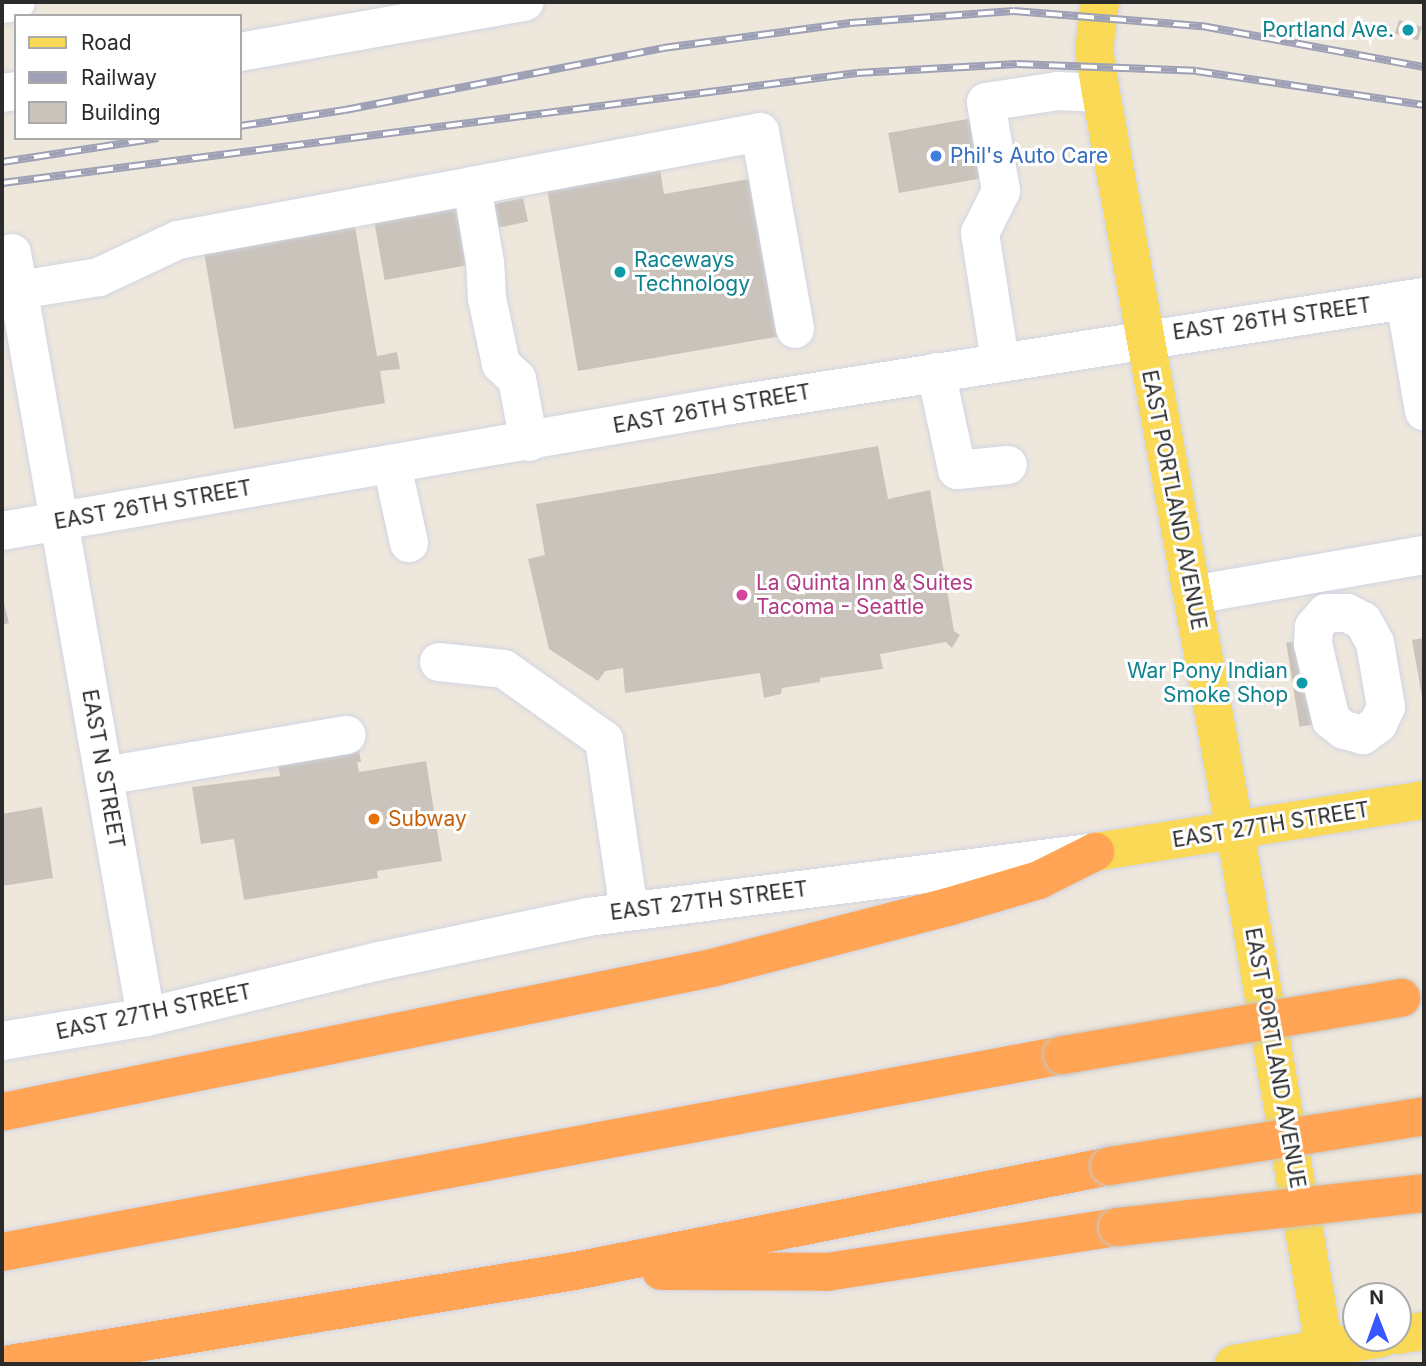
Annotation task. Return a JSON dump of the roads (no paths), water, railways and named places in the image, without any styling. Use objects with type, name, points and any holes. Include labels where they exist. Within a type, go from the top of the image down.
[{"type":"highway","points":[[2,1112],[712,968],[948,907],[1039,880],[1095,852]]},
{"type":"highway","points":[[2,1252],[1063,1055],[1417,996]]},
{"type":"highway","points":[[10,1364],[575,1271],[1110,1166],[1424,1116]]},
{"type":"highway","points":[[575,1271],[827,1272],[1118,1227],[1424,1193]]},
{"type":"main road","name":"EAST PORTLAND AVENUE","points":[[1072,2],[1094,50],[1235,831],[1326,1356]]},
{"type":"main road","name":"EAST PORTLAND AVENUE","points":[[1094,50],[1100,2]]},
{"type":"main road","name":"EAST 27TH STREET","points":[[1095,852],[1424,800]]},
{"type":"main road","points":[[1234,1364],[1326,1356]]},
{"type":"street","points":[[2,4],[16,2]]},
{"type":"street","points":[[242,52],[525,2]]},
{"type":"street","points":[[1094,50],[1111,2]]},
{"type":"street","points":[[1000,361],[980,233],[1001,191],[986,102],[1058,91],[1101,93]]},
{"type":"street","points":[[19,290],[99,277],[177,240],[760,132],[795,329]]},
{"type":"street","points":[[472,186],[485,263],[487,298],[501,364],[517,379],[529,442]]},
{"type":"street","name":"EAST N STREET","points":[[12,253],[146,1017]]},
{"type":"street","points":[[1415,298],[1424,411]]},
{"type":"street","name":"EAST 26TH STREET","points":[[2,531],[1000,361],[1415,298]]},
{"type":"street","points":[[936,372],[957,470],[1008,465]]},
{"type":"street","points":[[392,465],[409,543]]},
{"type":"street","points":[[1192,595],[1424,555]]},
{"type":"street","points":[[1308,575],[1325,613]]},
{"type":"street","points":[[439,662],[504,669],[604,740],[629,911]]},
{"type":"street","points":[[104,776],[347,735]]},
{"type":"street","name":"EAST 27TH STREET","points":[[2,1041],[146,1017],[380,961],[629,911],[1095,852]]},
{"type":"railway","points":[[242,126],[345,110],[663,48],[850,23],[1014,11],[1202,26],[1424,67]]},
{"type":"railway","points":[[2,183],[857,73],[1017,64],[1196,71],[1424,105]]},
{"type":"railway","points":[[2,162],[145,140]]},
{"type":"place","name":"Portland Ave.","points":[[1408,30]]},
{"type":"place","name":"Phil's Auto Care","points":[[936,156]]},
{"type":"place","name":"Raceways Technology","points":[[620,272]]},
{"type":"place","name":"La Quinta Inn & Suites Tacoma - Seattle","points":[[742,595]]},
{"type":"place","name":"War Pony Indian Smoke Shop","points":[[1302,683]]},
{"type":"place","name":"Subway","points":[[374,819]]}]
